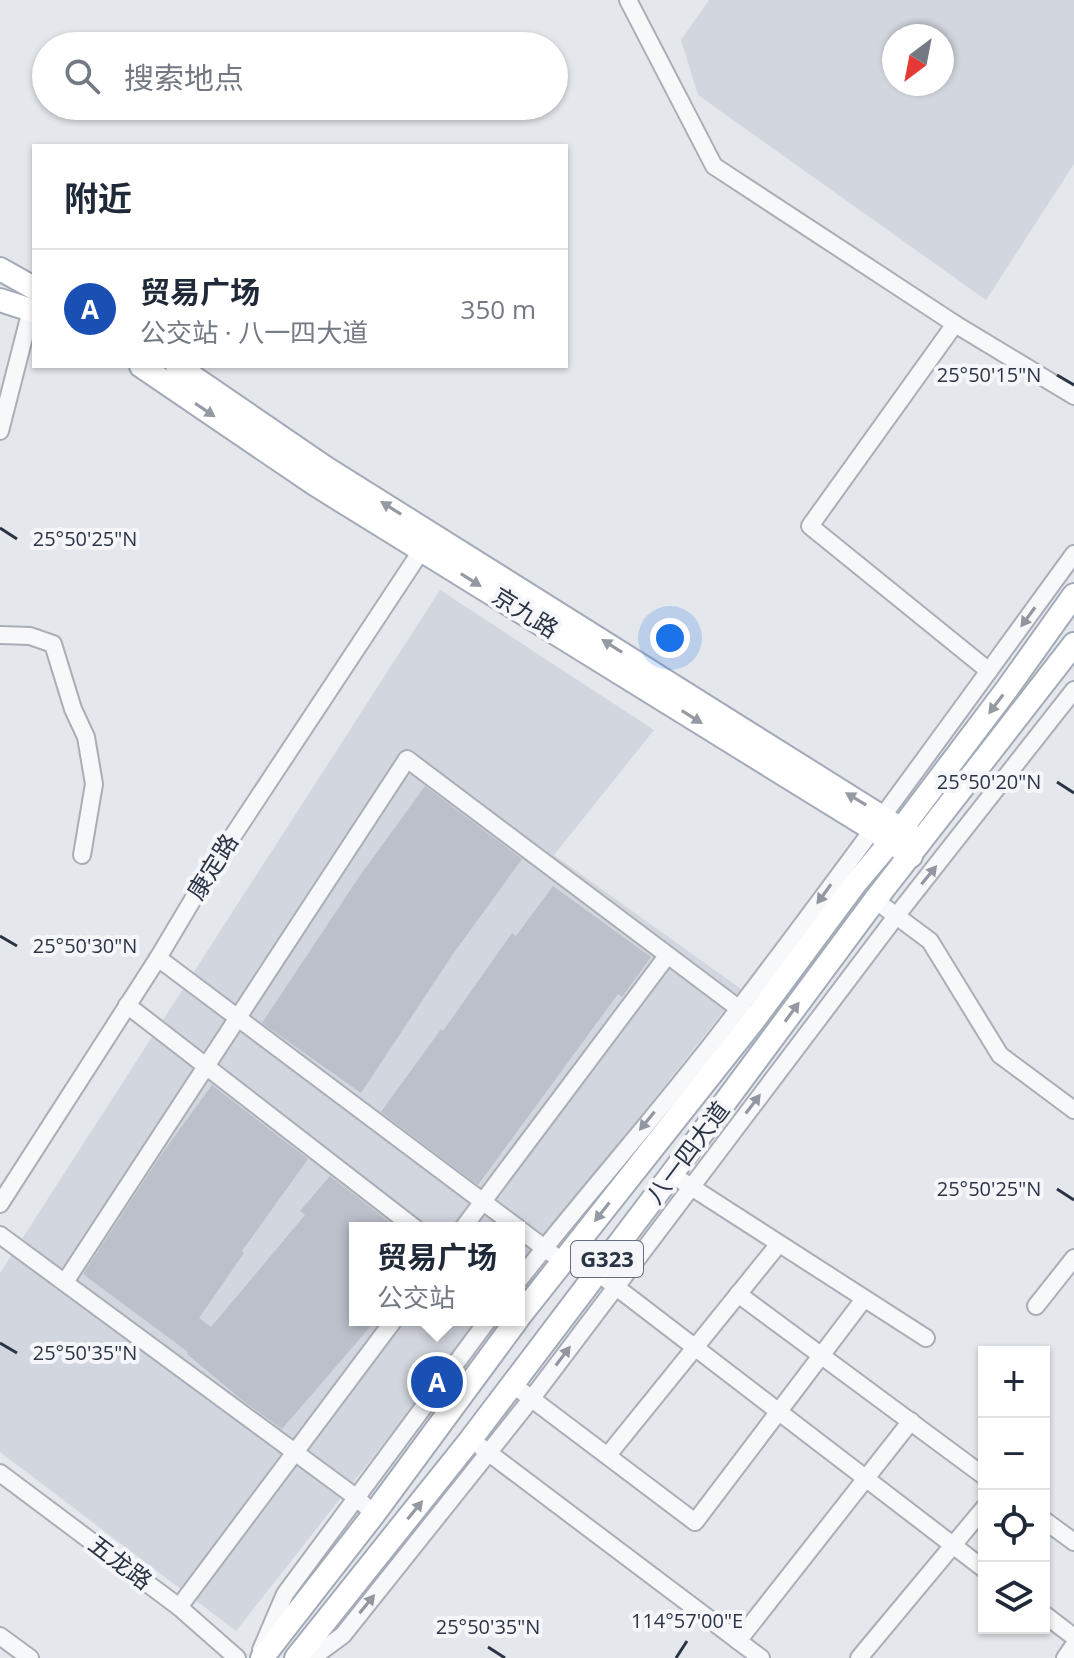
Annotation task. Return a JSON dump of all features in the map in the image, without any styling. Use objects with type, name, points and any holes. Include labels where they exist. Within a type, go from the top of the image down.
[{"type":"main road","points":[[0,269],[32,299]]},
{"type":"main road","points":[[0,279],[32,299]]},
{"type":"main road","points":[[0,300],[32,300]]},
{"type":"main road","name":"京九路","points":[[144,368],[316,485],[427,541]]},
{"type":"main road","name":"京九路","points":[[180,368],[427,541],[916,849]]},
{"type":"main road","name":"八一四大道","points":[[525,1308],[563,1262],[746,1015],[855,884],[887,829],[1007,689],[1074,595]]},
{"type":"main road","name":"八一四大道","points":[[296,1658],[480,1446],[512,1384],[606,1279],[681,1181],[875,900],[1074,644]]},
{"type":"main road","name":"八一四大道","points":[[259,1658],[374,1514],[511,1326]]},
{"type":"street","points":[[628,0],[714,166],[955,324],[1074,396]]},
{"type":"street","points":[[0,431],[32,304]]},
{"type":"street","points":[[955,324],[810,526],[989,671]]},
{"type":"street","name":"康定路","points":[[0,1204],[158,958],[211,869],[427,541]]},
{"type":"street","points":[[887,829],[909,784],[1074,554]]},
{"type":"street","points":[[0,635],[30,636],[53,644],[73,709],[86,737],[94,784],[82,855]]},
{"type":"street","points":[[926,1338],[681,1181],[897,915],[1074,690]]},
{"type":"street","points":[[65,1282],[407,759],[746,1015],[525,1272]]},
{"type":"street","points":[[875,900],[930,941],[1000,1055],[1074,1110]]},
{"type":"street","points":[[468,1222],[667,956]]},
{"type":"street","points":[[158,958],[511,1222]]},
{"type":"street","points":[[127,1005],[407,1222]]},
{"type":"street","points":[[525,1233],[563,1262]]},
{"type":"street","points":[[0,1235],[357,1498],[374,1514]]},
{"type":"street","points":[[608,1455],[778,1245]]},
{"type":"street","points":[[1036,1306],[1074,1258]]},
{"type":"street","points":[[312,1658],[343,1635],[480,1446],[532,1398],[606,1279],[978,1564]]},
{"type":"street","points":[[738,1294],[978,1471]]},
{"type":"street","points":[[512,1384],[695,1522],[864,1299]]},
{"type":"street","points":[[179,1607],[390,1326]]},
{"type":"street","points":[[259,1658],[285,1594],[484,1326]]},
{"type":"street","points":[[738,1641],[911,1421]]},
{"type":"street","points":[[480,1446],[761,1658]]},
{"type":"street","name":"五龙路","points":[[0,1473],[179,1607],[237,1658]]},
{"type":"street","points":[[859,1658],[978,1515]]},
{"type":"street","points":[[1050,1524],[1074,1542]]},
{"type":"street","points":[[1050,1619],[1074,1637]]},
{"type":"street","points":[[0,1636],[30,1658]]},
{"type":"street","points":[[1065,1658],[1074,1645]]},
{"type":"shaded area","points":[[709,0],[1074,0],[1074,164],[986,300],[698,95],[681,40]]},
{"type":"shaded area","points":[[440,590],[654,730],[554,855],[741,989],[525,1263],[525,1222],[349,1222],[349,1326],[476,1326],[236,1631],[0,1452],[0,1273]]},
{"type":"building","points":[[425,786],[522,859],[453,954],[361,1093],[262,1023],[359,877]]},
{"type":"building","points":[[553,886],[651,957],[622,997],[618,994],[478,1185],[381,1112],[512,933],[516,936]]},
{"type":"building","points":[[212,1085],[308,1159],[242,1251],[244,1253],[199,1318],[211,1327],[305,1215],[300,1211],[330,1176],[389,1222],[349,1222],[349,1326],[371,1326],[282,1429],[242,1400],[188,1352],[83,1274],[161,1155]]},
{"type":"place","name":"贸易广场","points":[[437,1382]]}]
